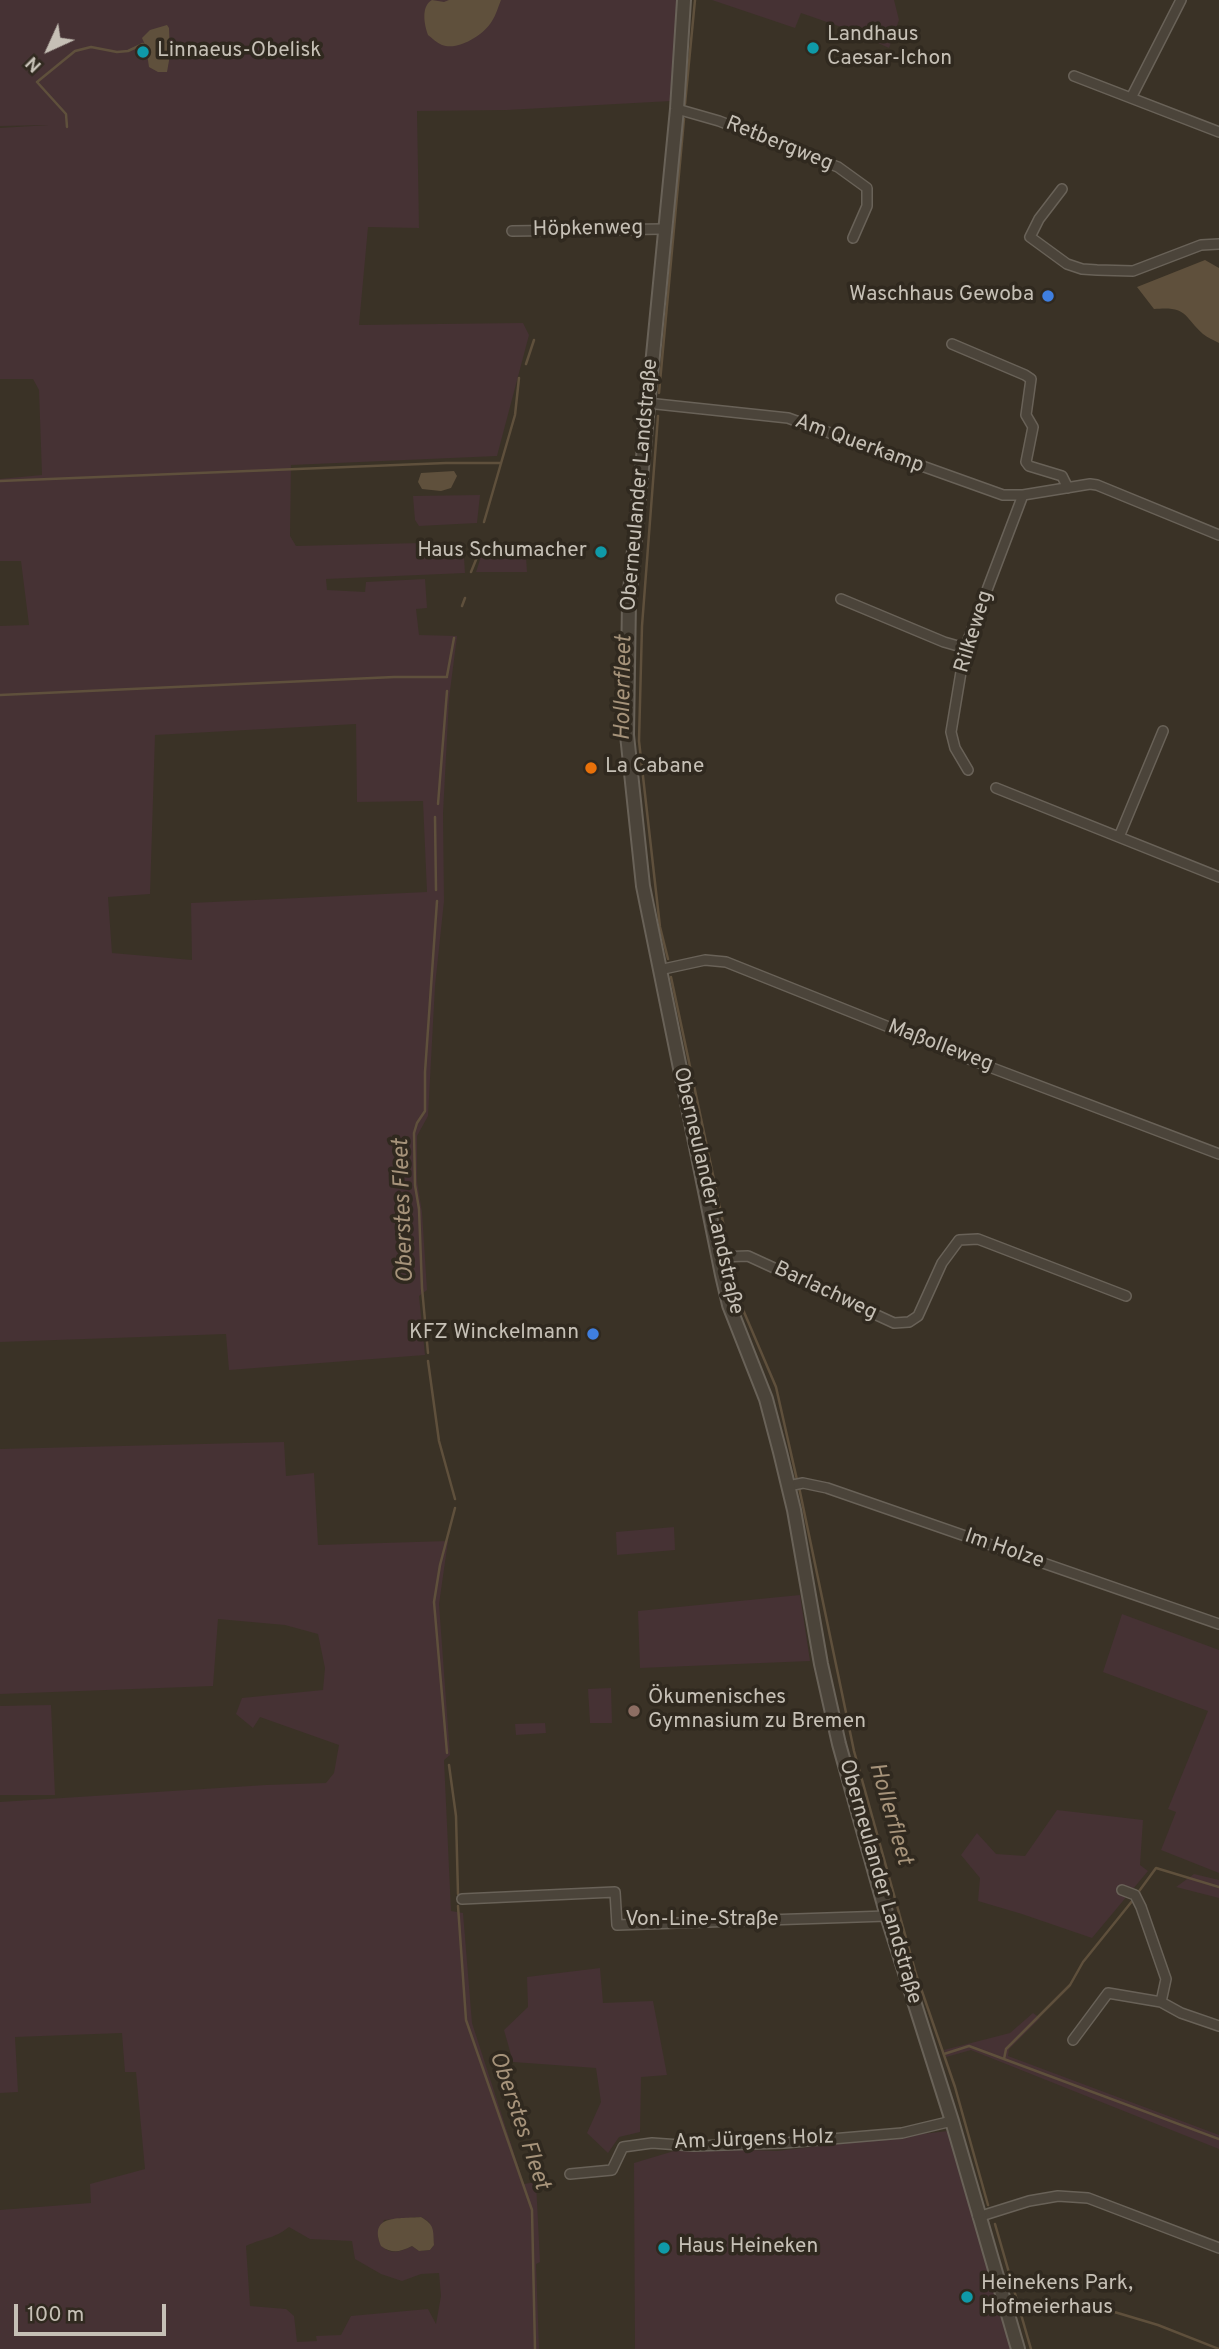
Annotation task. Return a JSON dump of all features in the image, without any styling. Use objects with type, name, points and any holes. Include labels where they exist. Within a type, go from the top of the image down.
[{"type":"street","name":"Oberneulander Landstraße","points":[[684,0],[677,109],[629,601],[627,735],[642,874],[659,970],[729,1305],[796,1485],[821,1664],[839,1744],[887,1916],[952,2121],[1018,2349]]},
{"type":"street","points":[[1131,98],[1181,0]]},
{"type":"street","points":[[1074,76],[1219,132]]},
{"type":"street","name":"Retbergweg","points":[[677,109],[719,121],[838,167],[866,188],[867,206],[853,238]]},
{"type":"street","points":[[1062,189],[1039,219],[1030,237],[1067,264],[1082,269],[1133,271],[1201,245],[1219,244]]},
{"type":"street","name":"Höpkenweg","points":[[512,231],[664,229]]},
{"type":"street","points":[[952,344],[1031,379],[1026,415],[1033,427],[1026,462],[1029,466],[1062,476],[1068,488]]},
{"type":"street","name":"Am Querkamp","points":[[647,402],[788,418],[1003,495],[1023,495],[1097,485],[1219,535]]},
{"type":"street","name":"Rilkeweg","points":[[968,770],[955,748],[951,732],[965,648],[1023,495]]},
{"type":"street","points":[[841,599],[944,642],[965,648]]},
{"type":"street","points":[[1119,837],[1163,731]]},
{"type":"street","points":[[996,788],[1219,877]]},
{"type":"street","name":"Maßolleweg","points":[[659,970],[705,960],[726,962],[1069,1098],[1219,1154]]},
{"type":"street","name":"Barlachweg","points":[[718,1257],[748,1256],[894,1323],[908,1322],[918,1316],[942,1263],[959,1240],[978,1239],[1126,1296]]},
{"type":"street","name":"Im Holze","points":[[796,1485],[827,1488],[1219,1624]]},
{"type":"street","points":[[1122,1890],[1135,1895],[1148,1925],[1166,1979],[1161,2002]]},
{"type":"street","name":"Von-Line-Straße","points":[[461,1899],[615,1892],[617,1925],[887,1916]]},
{"type":"street","points":[[1073,2040],[1108,1993],[1161,2002],[1181,2013],[1219,2026]]},
{"type":"street","name":"Am Jürgens Holz","points":[[570,2174],[612,2170],[623,2147],[640,2144],[694,2146],[784,2143],[902,2133],[952,2121]]},
{"type":"street","points":[[978,2217],[1028,2201],[1058,2196],[1088,2198],[1219,2248]]},
{"type":"shaded area","points":[[0,0],[679,0],[671,101],[507,110],[417,111],[419,228],[368,227],[359,325],[523,323],[529,335],[497,456],[291,465],[290,536],[296,546],[463,542],[465,573],[326,579],[327,590],[365,592],[366,582],[425,579],[427,608],[416,609],[419,635],[457,636],[449,699],[443,813],[444,901],[435,986],[428,1116],[417,1136],[417,1181],[422,1212],[427,1290],[419,1296],[425,1355],[229,1370],[226,1334],[0,1342],[0,626],[29,625],[21,561],[0,561],[0,479],[42,475],[39,390],[33,379],[0,379],[0,128],[49,125],[0,126]],"holes":[[[356,724],[357,802],[423,801],[427,892],[191,903],[192,960],[112,953],[108,897],[150,894],[155,735]]]},
{"type":"shaded area","points":[[432,0],[501,0],[493,19],[483,32],[463,44],[448,46],[440,44],[428,35],[425,11]]},
{"type":"shaded area","points":[[712,0],[894,0],[899,20],[889,48],[847,29],[801,13],[795,28]]},
{"type":"shaded area","points":[[167,25],[170,55],[167,72],[158,72],[149,67],[142,38],[150,30]]},
{"type":"shaded area","points":[[1205,260],[1219,268],[1219,343],[1203,334],[1179,311],[1154,309],[1137,287]]},
{"type":"shaded area","points":[[454,471],[457,476],[451,488],[441,491],[422,489],[418,482],[421,473]]},
{"type":"shaded area","points":[[480,495],[477,523],[419,526],[415,520],[413,496]]},
{"type":"shaded area","points":[[525,542],[527,572],[476,572],[485,544]]},
{"type":"shaded area","points":[[284,1442],[286,1476],[314,1473],[318,1545],[448,1541],[439,1604],[450,1755],[444,1760],[451,1911],[463,1913],[472,2023],[524,2184],[536,2182],[540,2262],[536,2264],[539,2349],[0,2349],[0,2210],[91,2203],[90,2184],[145,2169],[136,2072],[125,2072],[122,2033],[15,2037],[18,2092],[0,2093],[0,1802],[326,1783],[334,1773],[339,1745],[260,1717],[253,1728],[236,1714],[242,1698],[323,1690],[325,1668],[318,1634],[285,1625],[218,1619],[213,1686],[0,1694],[0,1449]],"holes":[[[421,2217],[429,2222],[434,2245],[430,2250],[419,2251],[412,2246],[401,2251],[384,2248],[378,2238],[384,2220]],[[289,2227],[310,2239],[352,2241],[355,2259],[381,2274],[402,2281],[421,2274],[439,2273],[441,2296],[436,2324],[428,2309],[351,2316],[341,2335],[316,2336],[317,2341],[297,2342],[294,2316],[286,2309],[250,2306],[246,2246]]]},
{"type":"shaded area","points":[[674,1527],[675,1550],[617,1555],[616,1532]]},
{"type":"shaded area","points":[[800,1595],[810,1661],[640,1668],[638,1611]]},
{"type":"shaded area","points":[[1122,1614],[1219,1650],[1219,1873],[1161,1850],[1176,1812],[1168,1809],[1208,1711],[1103,1672]]},
{"type":"shaded area","points":[[611,1688],[612,1723],[590,1723],[588,1689]]},
{"type":"shaded area","points":[[51,1705],[55,1795],[0,1795],[0,1706]]},
{"type":"shaded area","points":[[545,1723],[546,1733],[516,1735],[515,1724]]},
{"type":"shaded area","points":[[1057,1810],[1143,1820],[1140,1865],[1148,1871],[1092,1938],[978,1901],[980,1878],[961,1855],[977,1833],[996,1854],[1025,1856]]},
{"type":"shaded area","points":[[1194,1874],[1219,1880],[1219,1898],[1176,1887]]},
{"type":"shaded area","points":[[600,1968],[603,2003],[653,2001],[667,2075],[641,2077],[640,2132],[619,2137],[608,2153],[587,2133],[601,2102],[596,2068],[513,2062],[504,2030],[528,2007],[527,1977]]},
{"type":"shaded area","points":[[1033,2013],[1040,2018],[1009,2049],[1008,2056],[1219,2135],[1219,2149],[971,2050],[946,2057],[944,2050],[1010,2033]]},
{"type":"shaded area","points":[[948,2131],[1013,2349],[635,2349],[634,2163],[674,2151],[777,2151]]},
{"type":"shaded area","points":[[421,2217],[432,2228],[434,2245],[430,2250],[419,2251],[412,2246],[392,2251],[381,2246],[378,2236],[382,2223]]},
{"type":"waterway","name":"Hollerfleet","points":[[685,104],[695,0]]},
{"type":"waterway","points":[[67,127],[66,114],[37,82],[75,51],[91,47],[117,52],[128,51],[143,44]]},
{"type":"waterway","name":"Hollerfleet","points":[[659,393],[684,119]]},
{"type":"waterway","name":"Oberstes Fleet","points":[[526,364],[534,340]]},
{"type":"waterway","name":"Oberstes Fleet","points":[[484,522],[515,415],[519,378]]},
{"type":"waterway","name":"Hollerfleet","points":[[658,416],[642,626],[639,741],[660,927],[668,959]]},
{"type":"waterway","points":[[0,481],[501,463]]},
{"type":"waterway","name":"Oberstes Fleet","points":[[471,572],[482,545]]},
{"type":"waterway","name":"Oberstes Fleet","points":[[462,606],[465,598]]},
{"type":"waterway","name":"Oberstes Fleet","points":[[447,676],[454,638]]},
{"type":"waterway","points":[[0,695],[394,677],[447,677]]},
{"type":"waterway","name":"Oberstes Fleet","points":[[438,804],[447,691]]},
{"type":"waterway","name":"Oberstes Fleet","points":[[435,817],[436,890]]},
{"type":"waterway","name":"Oberstes Fleet","points":[[428,1353],[419,1209],[415,1185],[414,1133],[425,1111],[425,1072],[437,901]]},
{"type":"waterway","name":"Hollerfleet","points":[[671,977],[727,1241]]},
{"type":"waterway","name":"Hollerfleet","points":[[732,1267],[744,1312],[776,1387],[797,1480]]},
{"type":"waterway","name":"Oberstes Fleet","points":[[428,1361],[439,1441],[455,1499]]},
{"type":"waterway","name":"Hollerfleet","points":[[799,1487],[854,1751],[916,1974],[955,2087],[988,2205]]},
{"type":"waterway","name":"Oberstes Fleet","points":[[447,1753],[434,1602],[440,1565],[455,1508]]},
{"type":"waterway","name":"Oberstes Fleet","points":[[449,1765],[456,1816],[458,1894]]},
{"type":"waterway","points":[[1137,1894],[1156,1868],[1219,1887]]},
{"type":"waterway","points":[[1004,2059],[1006,2049],[1070,1985],[1083,1962],[1133,1900]]},
{"type":"waterway","name":"Oberstes Fleet","points":[[458,1906],[466,2020],[532,2210],[535,2349]]},
{"type":"waterway","points":[[944,2054],[969,2046],[1219,2139]]},
{"type":"waterway","name":"Hollerfleet","points":[[995,2224],[1031,2349]]},
{"type":"waterway","points":[[1101,2308],[1158,2325],[1219,2349]]},
{"type":"place","name":"Landhaus Caesar-Ichon","points":[[813,48]]},
{"type":"place","name":"Linnaeus-Obelisk","points":[[143,52]]},
{"type":"place","name":"Waschhaus Gewoba","points":[[1048,296]]},
{"type":"place","name":"Haus Schumacher","points":[[601,552]]},
{"type":"place","name":"La Cabane","points":[[591,768]]},
{"type":"place","name":"KFZ Winckelmann","points":[[593,1334]]},
{"type":"place","name":"Ökumenisches Gymnasium zu Bremen","points":[[634,1711]]},
{"type":"place","name":"Haus Heineken","points":[[664,2248]]},
{"type":"place","name":"Heinekens Park, Hofmeierhaus","points":[[967,2297]]}]
